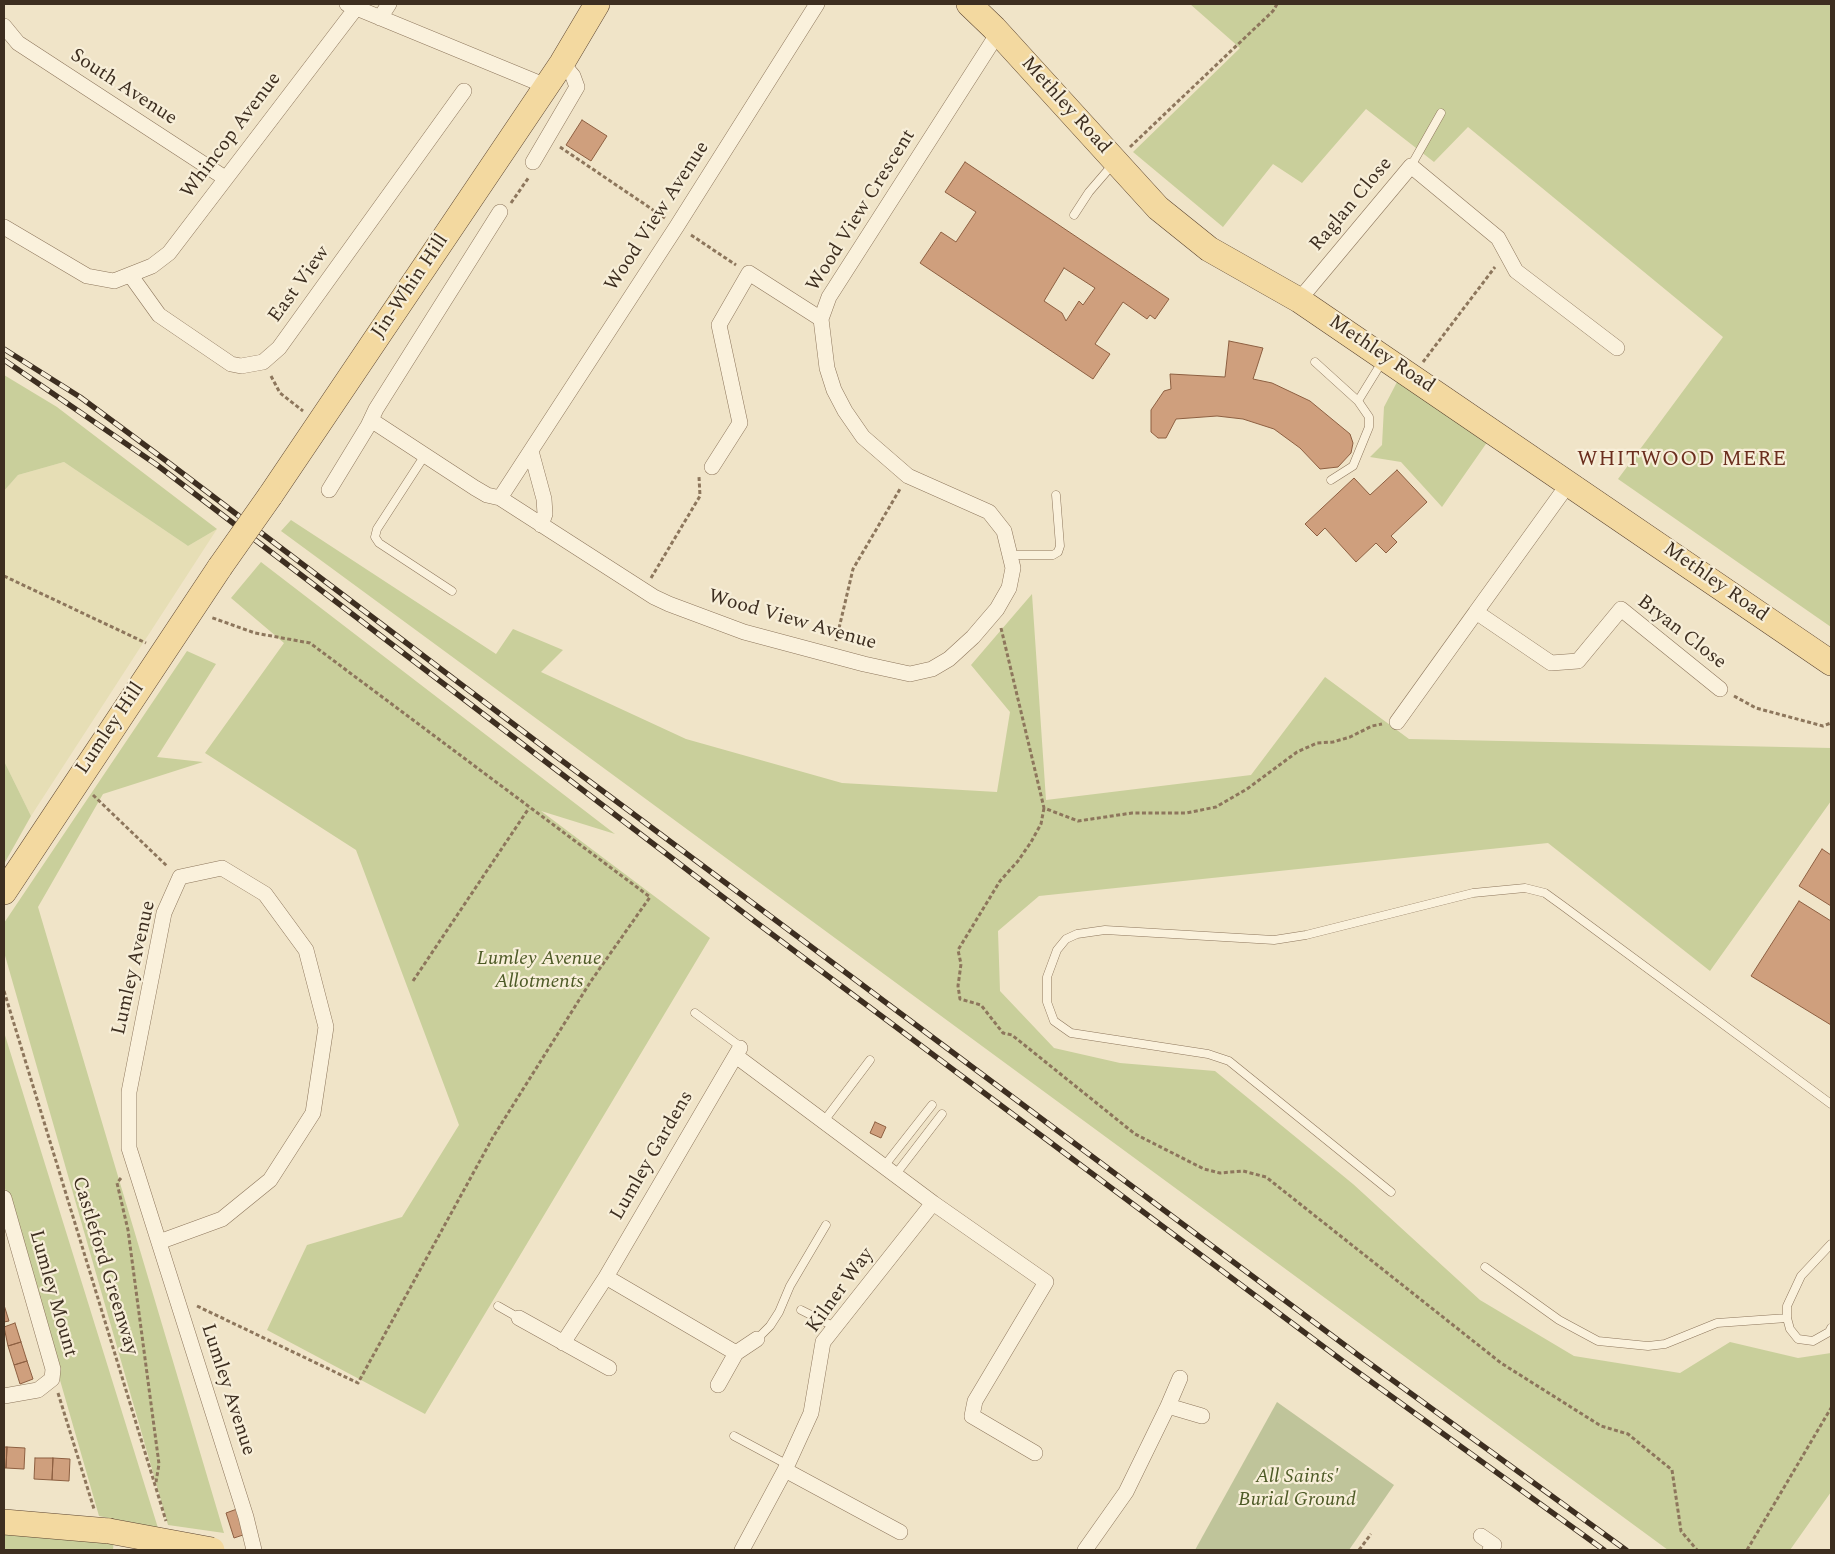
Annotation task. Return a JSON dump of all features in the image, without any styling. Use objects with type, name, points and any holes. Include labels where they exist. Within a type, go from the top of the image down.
[{"type":"main road","name":"Jin-Whin Hill","points":[[220,567],[270,496],[562,63],[597,4]]},
{"type":"main road","name":"Methley Road","points":[[969,4],[998,33],[1158,208],[1209,249],[1299,300],[1831,664]]},
{"type":"main road","name":"Lumley Hill","points":[[8,886],[77,779],[220,567]]},
{"type":"main road","points":[[4,1522],[103,1530],[212,1550]]},
{"type":"street","points":[[380,18],[389,4]]},
{"type":"street","name":"Wood View Avenue","points":[[500,498],[677,226],[817,4]]},
{"type":"street","points":[[351,6],[546,86]]},
{"type":"street","name":"Whincop Avenue","points":[[4,227],[87,276],[114,281],[131,276],[152,266],[169,253],[351,6]]},
{"type":"street","name":"South Avenue","points":[[4,26],[18,43],[225,178]]},
{"type":"street","name":"Wood View Crescent","points":[[998,33],[829,297],[822,320],[827,368],[845,412],[863,437],[908,476],[989,512],[1004,531],[1011,555],[1012,579]]},
{"type":"street","points":[[533,162],[577,87],[573,76],[562,63]]},
{"type":"street","name":"East View","points":[[263,362],[279,348],[464,91]]},
{"type":"street","name":"Raglan Close","points":[[1299,300],[1410,166],[1498,238],[1516,271],[1617,348]]},
{"type":"street","points":[[329,490],[500,212]]},
{"type":"street","points":[[712,467],[740,423],[719,325],[749,273],[822,320]]},
{"type":"street","points":[[131,276],[158,315],[231,364],[241,366],[263,362]]},
{"type":"street","name":"Wood View Avenue","points":[[371,420],[487,495],[500,498],[644,591],[669,604],[744,632],[833,656],[910,674],[932,669],[949,659],[973,637],[997,609],[1012,579]]},
{"type":"street","points":[[531,451],[544,499],[545,514],[541,525]]},
{"type":"street","points":[[1397,722],[1569,483]]},
{"type":"street","name":"Bryan Close","points":[[1476,612],[1551,663],[1578,661],[1621,608],[1720,689]]},
{"type":"street","points":[[159,1242],[222,1219],[270,1180],[313,1113],[326,1027],[306,950],[265,894],[222,868],[180,877]]},
{"type":"street","name":"Lumley Avenue","points":[[180,877],[164,913],[129,1092],[129,1148],[246,1517],[254,1550]]},
{"type":"street","points":[[738,1052],[824,1121],[933,1203],[1046,1282],[975,1401],[972,1416],[1035,1453]]},
{"type":"street","name":"Lumley Gardens","points":[[563,1343],[606,1277],[738,1052]]},
{"type":"street","name":"Lumley Mount","points":[[4,1198],[53,1369],[46,1386],[38,1390],[4,1396]]},
{"type":"street","name":"Kilner Way","points":[[742,1550],[786,1467],[811,1413],[823,1342],[933,1203]]},
{"type":"street","points":[[606,1277],[736,1353]]},
{"type":"street","points":[[520,1318],[609,1368]]},
{"type":"street","points":[[718,1385],[736,1353],[757,1338]]},
{"type":"street","points":[[1085,1550],[1126,1492],[1180,1378]]},
{"type":"street","points":[[1168,1406],[1202,1416]]},
{"type":"street","points":[[786,1467],[900,1532]]},
{"type":"street","points":[[1481,1536],[1494,1545],[1490,1550]]},
{"type":"lane","points":[[1410,166],[1442,113]]},
{"type":"lane","points":[[1074,215],[1089,192],[1115,161]]},
{"type":"lane","points":[[1358,401],[1385,358]]},
{"type":"lane","points":[[1315,362],[1358,401],[1369,417],[1369,427],[1353,466],[1331,480]]},
{"type":"lane","points":[[424,455],[377,529],[375,537],[379,543],[452,591]]},
{"type":"lane","points":[[1011,555],[1053,555],[1058,552],[1060,546],[1056,495]]},
{"type":"lane","points":[[1391,1192],[1229,1061],[1208,1054],[1071,1033],[1054,1021],[1047,1002],[1047,977],[1057,950],[1066,939],[1077,934],[1104,930],[1274,940],[1306,935],[1473,893],[1525,888],[1545,893],[1564,906],[1831,1104]]},
{"type":"lane","points":[[695,1013],[738,1052]]},
{"type":"lane","points":[[824,1121],[870,1060]]},
{"type":"lane","points":[[890,1170],[932,1105]]},
{"type":"lane","points":[[890,1170],[942,1114]]},
{"type":"lane","points":[[757,1338],[770,1326],[779,1312],[790,1286],[826,1225]]},
{"type":"lane","points":[[1831,1244],[1801,1276],[1787,1306],[1787,1318],[1790,1329],[1798,1339],[1813,1341],[1829,1332],[1831,1328]]},
{"type":"lane","points":[[1485,1267],[1559,1320],[1598,1341],[1648,1346],[1665,1344],[1717,1322],[1787,1318]]},
{"type":"lane","points":[[498,1306],[520,1318]]},
{"type":"lane","points":[[801,1310],[835,1327]]},
{"type":"lane","points":[[734,1436],[786,1467]]},
{"type":"path","points":[[1115,161],[1272,11],[1277,4]]},
{"type":"path","points":[[547,139],[749,273]]},
{"type":"path","points":[[500,212],[506,210],[533,171],[533,162]]},
{"type":"path","points":[[1412,376],[1506,252]]},
{"type":"path","points":[[263,362],[280,393],[318,424]]},
{"type":"path","points":[[644,591],[700,496],[699,467],[702,462],[712,467]]},
{"type":"path","points":[[833,656],[853,569],[908,476]]},
{"type":"path","points":[[4,576],[163,652]]},
{"type":"path","points":[[997,609],[1044,808],[1041,824],[1031,842],[1018,861],[1000,880],[958,950],[961,964],[958,986],[960,999],[981,1005],[1003,1032],[1012,1035],[1135,1134],[1204,1169],[1220,1173],[1243,1171],[1266,1177],[1501,1363],[1601,1426],[1628,1434],[1672,1470],[1681,1531],[1697,1550]]},
{"type":"path","points":[[176,1296],[358,1383],[494,1137],[591,981],[650,897],[310,643],[255,633],[191,610]]},
{"type":"path","points":[[1720,689],[1756,708],[1823,726],[1831,723]]},
{"type":"path","points":[[1044,808],[1078,820],[1132,813],[1186,813],[1216,807],[1247,789],[1297,752],[1316,743],[1333,742],[1350,737],[1372,726],[1397,722]]},
{"type":"path","points":[[77,779],[180,877]]},
{"type":"path","points":[[414,981],[529,808]]},
{"type":"path","name":"Castleford Greenway","points":[[4,990],[166,1522]]},
{"type":"path","points":[[135,1168],[125,1173],[117,1184],[128,1230],[146,1362],[159,1464],[156,1485]]},
{"type":"path","points":[[52,1374],[97,1519],[103,1530]]},
{"type":"path","points":[[1748,1550],[1831,1408]]},
{"type":"path","points":[[1359,1550],[1371,1534]]},
{"type":"shaded area","points":[[64,462],[188,546],[217,529],[31,816],[4,761],[4,491],[18,475]]},
{"type":"green space","points":[[1190,4],[1831,4],[1831,627],[1618,479],[1723,337],[1468,127],[1434,162],[1366,109],[1302,183],[1273,164],[1223,227],[1133,152],[1240,48]]},
{"type":"green space","points":[[4,375],[57,407],[217,529],[188,546],[64,462],[18,475],[4,491]]},
{"type":"green space","points":[[1397,382],[1488,441],[1442,507],[1401,462],[1370,457],[1382,445],[1384,407]]},
{"type":"green space","points":[[291,520],[496,654],[513,629],[563,650],[541,672],[686,739],[842,783],[997,792],[1010,712],[971,665],[1032,594],[1046,800],[1251,775],[1325,677],[1409,739],[1831,748],[1831,801],[1710,971],[1548,843],[1039,896],[998,931],[1000,991],[1054,1048],[1120,1063],[1215,1071],[1353,1184],[1480,1300],[1574,1356],[1680,1373],[1730,1342],[1798,1358],[1831,1353],[1831,1492],[1790,1550],[1668,1550],[281,531]]},
{"type":"green space","name":"Lumley Avenue Allotments","points":[[261,562],[615,834],[541,811],[710,938],[425,1414],[267,1330],[307,1245],[402,1217],[459,1125],[356,850],[205,753],[284,643],[231,598]]},
{"type":"green space","points":[[187,651],[216,664],[157,757],[203,762],[103,794],[38,907],[224,1533],[168,1525],[4,952],[4,923]]},
{"type":"green space","points":[[4,761],[31,816],[4,864]]},
{"type":"green space","points":[[4,1032],[158,1528],[99,1516],[4,1185]]},
{"type":"green space","name":"All Saints' Burial Ground","points":[[1277,1402],[1394,1485],[1349,1550],[1195,1550]]},
{"type":"green space","points":[[4,1533],[114,1539],[113,1550],[4,1550]]},
{"type":"building","points":[[582,120],[607,136],[591,161],[566,145]]},
{"type":"building","points":[[965,162],[1169,299],[1155,319],[1150,315],[1147,319],[1123,302],[1095,344],[1110,354],[1093,379],[920,263],[941,232],[956,242],[976,212],[945,192]],"holes":[[[1064,268],[1095,288],[1083,305],[1079,301],[1066,321],[1062,313],[1044,301]]]},
{"type":"building","points":[[1229,341],[1263,348],[1253,379],[1272,383],[1310,401],[1350,434],[1353,443],[1351,453],[1338,467],[1320,469],[1300,448],[1274,429],[1243,419],[1217,416],[1176,419],[1166,438],[1158,438],[1151,432],[1151,410],[1164,391],[1171,389],[1170,374],[1225,377]]},
{"type":"building","points":[[1397,470],[1427,502],[1391,536],[1397,542],[1386,553],[1376,543],[1356,562],[1325,528],[1317,536],[1305,524],[1354,478],[1370,495]]},
{"type":"building","points":[[1822,849],[1831,855],[1831,906],[1799,886]]},
{"type":"building","points":[[1799,901],[1831,921],[1831,1025],[1751,976]]},
{"type":"building","points":[[875,1122],[886,1127],[881,1138],[870,1133]]},
{"type":"building","points":[[4,1305],[9,1321],[4,1322]]},
{"type":"building","points":[[15,1323],[21,1342],[8,1346],[4,1327]]},
{"type":"building","points":[[21,1342],[27,1361],[14,1365],[8,1346]]},
{"type":"building","points":[[27,1361],[33,1379],[20,1384],[14,1365]]},
{"type":"building","points":[[4,1447],[7,1447],[6,1468],[4,1468]]},
{"type":"building","points":[[7,1447],[25,1448],[24,1469],[6,1468]]},
{"type":"building","points":[[35,1458],[53,1458],[52,1480],[34,1479]]},
{"type":"building","points":[[53,1458],[70,1459],[69,1481],[52,1480]]},
{"type":"building","points":[[237,1509],[246,1534],[234,1538],[226,1513]]},
{"type":"railway","points":[[4,349],[80,397],[549,751],[1358,1355],[1626,1550]]},
{"type":"railway","points":[[4,360],[157,465],[753,920],[1348,1365],[1604,1550]]},
{"type":"district","name":"WHITWOOD MERE","points":[[1682,461]]}]
